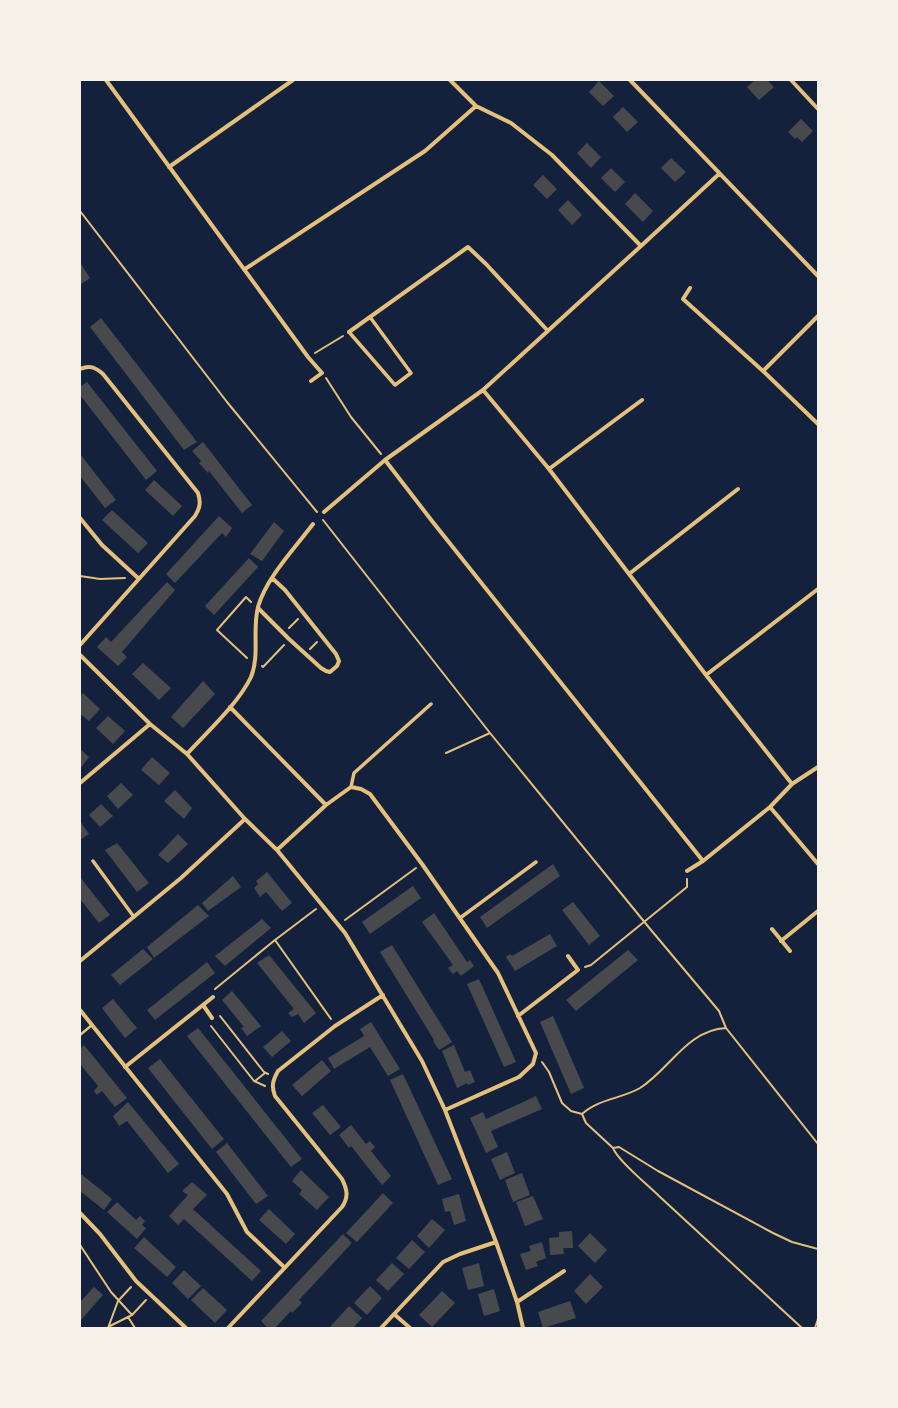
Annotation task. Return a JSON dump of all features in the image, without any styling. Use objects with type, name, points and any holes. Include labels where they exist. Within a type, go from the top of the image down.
[{"type":"street","points":[[106,80],[308,357],[322,372],[311,381]]},
{"type":"street","points":[[169,167],[292,80]]},
{"type":"street","points":[[450,80],[476,106],[511,123],[552,155],[641,246]]},
{"type":"street","points":[[630,80],[818,276]]},
{"type":"street","points":[[790,80],[818,109]]},
{"type":"street","points":[[245,270],[426,151],[476,106]]},
{"type":"street","points":[[324,512],[385,460],[483,390],[719,174]]},
{"type":"street","points":[[370,317],[411,373],[395,385],[349,332],[370,317],[468,247],[486,264],[548,331]]},
{"type":"street","points":[[690,288],[683,299],[763,371],[818,424]]},
{"type":"street","points":[[763,371],[818,316]]},
{"type":"street","points":[[80,368],[87,366],[96,368],[103,374],[198,493],[200,500],[199,508],[195,516],[138,578],[80,645]]},
{"type":"street","points":[[483,390],[549,469],[706,675],[792,784]]},
{"type":"street","points":[[549,469],[642,400]]},
{"type":"street","points":[[385,460],[703,861]]},
{"type":"street","points":[[630,574],[738,489]]},
{"type":"street","points":[[80,518],[102,545],[138,578]]},
{"type":"street","points":[[187,754],[230,707],[247,683],[254,666],[256,655],[258,608],[264,591],[272,578],[313,524]]},
{"type":"street","points":[[258,608],[283,634],[326,671],[330,672],[337,666],[339,661],[336,654],[284,590],[272,578]]},
{"type":"street","points":[[706,675],[818,589]]},
{"type":"street","points":[[80,655],[150,724],[187,754],[245,819],[277,850],[346,933],[422,1061],[445,1110],[496,1242],[517,1302],[523,1328]]},
{"type":"street","points":[[277,850],[326,805],[351,787],[354,773],[431,704]]},
{"type":"street","points":[[230,707],[326,805]]},
{"type":"street","points":[[80,783],[150,724]]},
{"type":"street","points":[[687,871],[703,861],[770,807],[792,784],[818,767]]},
{"type":"street","points":[[351,787],[361,789],[370,794],[460,918],[498,973],[536,1053],[533,1064],[520,1077],[445,1110]]},
{"type":"street","points":[[770,807],[818,864]]},
{"type":"street","points":[[80,961],[181,878],[245,819]]},
{"type":"street","points":[[93,861],[134,917]]},
{"type":"street","points":[[460,918],[536,862]]},
{"type":"street","points":[[781,941],[818,911]]},
{"type":"street","points":[[772,929],[790,951]]},
{"type":"street","points":[[518,1016],[567,980],[578,970],[568,956]]},
{"type":"street","points":[[228,1328],[346,1202],[347,1191],[342,1179],[275,1096],[272,1083],[274,1078],[278,1071],[335,1026],[383,995]]},
{"type":"street","points":[[125,1067],[213,997]]},
{"type":"street","points":[[203,1005],[212,1018]]},
{"type":"street","points":[[80,1010],[226,1194],[247,1232],[284,1267]]},
{"type":"street","points":[[80,1213],[100,1234],[136,1281],[186,1328]]},
{"type":"street","points":[[381,1328],[443,1262],[460,1254],[496,1242]]},
{"type":"street","points":[[517,1302],[564,1271]]},
{"type":"street","points":[[394,1314],[410,1328]]},
{"type":"lane","points":[[80,1035],[92,1025]]},
{"type":"path","points":[[80,211],[227,402],[301,492]]},
{"type":"path","points":[[308,357],[349,332]]},
{"type":"path","points":[[322,372],[351,417],[385,460]]},
{"type":"path","points":[[336,536],[490,733],[719,1011],[726,1028],[818,1144]]},
{"type":"path","points":[[80,576],[100,579],[138,578]]},
{"type":"path","points":[[283,634],[304,614]]},
{"type":"path","points":[[305,654],[322,638]]},
{"type":"path","points":[[446,753],[490,733]]},
{"type":"path","points":[[339,924],[422,864]]},
{"type":"path","points":[[578,970],[591,965],[687,887],[687,871]]},
{"type":"path","points":[[213,997],[216,994],[213,990],[275,940],[322,905]]},
{"type":"path","points":[[275,940],[335,1026]]},
{"type":"path","points":[[218,1011],[221,1018],[266,1073],[274,1078]]},
{"type":"path","points":[[210,1024],[255,1081],[273,1090]]},
{"type":"path","points":[[582,1114],[596,1104],[638,1089],[650,1081],[687,1044],[698,1036],[711,1031],[726,1028]]},
{"type":"path","points":[[536,1053],[548,1072],[562,1103],[571,1111],[582,1114]]},
{"type":"path","points":[[255,1081],[266,1073]]},
{"type":"path","points":[[582,1114],[586,1123],[613,1148],[615,1153],[686,1223],[802,1328]]},
{"type":"path","points":[[613,1148],[619,1148],[658,1172],[792,1242],[818,1249]]},
{"type":"path","points":[[80,1244],[111,1292],[132,1315]]},
{"type":"path","points":[[108,1327],[118,1301],[130,1288]]},
{"type":"path","points":[[108,1327],[132,1315],[144,1302]]},
{"type":"path","points":[[128,1317],[135,1328]]},
{"type":"path","points":[[815,1328],[818,1319]]},
{"type":"building","points":[[755,80],[767,80],[774,87],[759,100],[747,87]]},
{"type":"building","points":[[599,81],[614,96],[603,106],[589,92]]},
{"type":"building","points":[[623,107],[638,122],[627,132],[613,117]]},
{"type":"building","points":[[801,119],[813,131],[802,142],[797,137],[795,139],[788,132]]},
{"type":"building","points":[[587,143],[601,157],[591,168],[577,153]]},
{"type":"building","points":[[671,158],[686,172],[675,182],[661,168]]},
{"type":"building","points":[[611,168],[625,182],[615,192],[601,178]]},
{"type":"building","points":[[543,175],[557,189],[547,199],[533,185]]},
{"type":"building","points":[[635,193],[653,211],[643,222],[625,204]]},
{"type":"building","points":[[568,200],[582,215],[572,225],[558,210]]},
{"type":"building","points":[[81,264],[90,278],[80,285],[80,265]]},
{"type":"building","points":[[101,318],[197,442],[184,450],[90,327]]},
{"type":"building","points":[[87,382],[157,471],[146,480],[80,395],[80,387]]},
{"type":"building","points":[[203,442],[252,505],[242,513],[209,471],[208,473],[199,463],[201,461],[192,451]]},
{"type":"building","points":[[80,454],[116,500],[105,508],[80,476]]},
{"type":"building","points":[[154,480],[182,506],[173,516],[145,490]]},
{"type":"building","points":[[112,510],[148,543],[138,553],[102,520]]},
{"type":"building","points":[[219,516],[232,528],[226,537],[222,533],[175,583],[166,574]]},
{"type":"building","points":[[274,522],[284,531],[262,561],[250,554]]},
{"type":"building","points":[[249,558],[258,567],[214,615],[205,606]]},
{"type":"building","points":[[167,582],[175,590],[122,652],[127,657],[118,666],[97,647],[106,637],[111,642]]},
{"type":"building","points":[[143,663],[171,688],[159,700],[132,674]]},
{"type":"building","points":[[203,681],[215,694],[183,728],[171,717]]},
{"type":"building","points":[[83,693],[100,709],[89,721],[80,714],[80,696]]},
{"type":"building","points":[[108,716],[125,731],[113,744],[96,728]]},
{"type":"building","points":[[80,749],[89,757],[80,769]]},
{"type":"building","points":[[152,757],[170,773],[159,785],[141,770]]},
{"type":"building","points":[[121,783],[133,795],[118,809],[107,796]]},
{"type":"building","points":[[175,790],[192,808],[184,819],[164,801]]},
{"type":"building","points":[[101,804],[113,816],[100,827],[89,815]]},
{"type":"building","points":[[80,821],[89,834],[80,840]]},
{"type":"building","points":[[178,834],[188,844],[168,863],[158,855]]},
{"type":"building","points":[[117,843],[149,883],[137,892],[105,850]]},
{"type":"building","points":[[553,864],[560,876],[487,928],[480,917]]},
{"type":"building","points":[[267,872],[292,903],[282,911],[266,892],[260,897],[254,888],[258,884],[256,881]]},
{"type":"building","points":[[233,876],[241,887],[208,911],[202,903]]},
{"type":"building","points":[[80,877],[110,915],[99,923],[80,899]]},
{"type":"building","points":[[413,886],[421,898],[370,934],[362,922]]},
{"type":"building","points":[[573,902],[600,936],[589,945],[562,910]]},
{"type":"building","points":[[198,905],[209,916],[154,958],[147,947]]},
{"type":"building","points":[[434,913],[467,962],[470,960],[474,966],[461,976],[457,971],[453,974],[448,968],[453,965],[422,922]]},
{"type":"building","points":[[262,919],[271,928],[225,966],[215,956]]},
{"type":"building","points":[[550,934],[557,946],[515,971],[506,957],[510,954],[512,956]]},
{"type":"building","points":[[392,945],[452,1042],[439,1050],[380,952]]},
{"type":"building","points":[[143,949],[153,959],[120,985],[111,975]]},
{"type":"building","points":[[628,950],[638,960],[576,1011],[566,1000]]},
{"type":"building","points":[[269,955],[316,1013],[304,1023],[298,1014],[292,1017],[288,1013],[294,1009],[257,963]]},
{"type":"building","points":[[207,962],[215,973],[155,1020],[147,1010]]},
{"type":"building","points":[[479,979],[516,1062],[504,1067],[467,984]]},
{"type":"building","points":[[232,991],[261,1026],[247,1036],[241,1028],[244,1027],[222,1000]]},
{"type":"building","points":[[113,999],[137,1028],[125,1038],[102,1008]]},
{"type":"building","points":[[553,1016],[584,1088],[571,1094],[540,1022]]},
{"type":"building","points":[[371,1022],[400,1069],[388,1076],[370,1047],[334,1069],[328,1058],[364,1036],[360,1029]]},
{"type":"building","points":[[198,1028],[302,1159],[291,1167],[187,1036]]},
{"type":"building","points":[[282,1031],[291,1041],[272,1057],[263,1047]]},
{"type":"building","points":[[84,1045],[127,1098],[115,1107],[102,1091],[97,1095],[94,1091],[98,1086],[80,1064],[80,1049]]},
{"type":"building","points":[[454,1045],[465,1072],[470,1070],[475,1082],[468,1085],[467,1083],[457,1088],[442,1051]]},
{"type":"building","points":[[160,1059],[224,1139],[212,1149],[148,1068]]},
{"type":"building","points":[[322,1060],[331,1071],[302,1096],[292,1085]]},
{"type":"building","points":[[403,1074],[452,1179],[438,1185],[390,1080]]},
{"type":"building","points":[[536,1096],[542,1109],[491,1131],[498,1147],[486,1153],[470,1118],[483,1112],[486,1119]]},
{"type":"building","points":[[128,1102],[179,1164],[168,1173],[127,1121],[119,1126],[113,1116]]},
{"type":"building","points":[[323,1105],[341,1127],[330,1135],[312,1113]]},
{"type":"building","points":[[351,1125],[366,1144],[370,1141],[375,1147],[371,1151],[391,1176],[382,1185],[351,1146],[349,1148],[339,1135]]},
{"type":"building","points":[[227,1143],[268,1196],[256,1204],[216,1152]]},
{"type":"building","points":[[507,1152],[515,1173],[500,1180],[491,1159]]},
{"type":"building","points":[[301,1170],[329,1197],[317,1210],[299,1194],[302,1190],[292,1181]]},
{"type":"building","points":[[522,1173],[530,1195],[513,1202],[505,1180]]},
{"type":"building","points":[[81,1174],[112,1199],[104,1210],[80,1191]]},
{"type":"building","points":[[192,1182],[207,1195],[193,1209],[261,1271],[252,1281],[184,1219],[178,1225],[169,1216],[188,1195],[182,1191]]},
{"type":"building","points":[[383,1193],[393,1203],[357,1242],[346,1233]]},
{"type":"building","points":[[459,1194],[466,1221],[454,1225],[450,1211],[445,1212],[442,1199]]},
{"type":"building","points":[[533,1196],[543,1219],[525,1226],[516,1202]]},
{"type":"building","points":[[117,1202],[136,1220],[140,1216],[145,1221],[142,1225],[146,1228],[137,1239],[107,1212]]},
{"type":"building","points":[[269,1209],[295,1234],[286,1244],[259,1220]]},
{"type":"building","points":[[432,1219],[445,1230],[429,1248],[417,1236]]},
{"type":"building","points":[[572,1231],[573,1248],[563,1248],[564,1254],[550,1255],[549,1238],[559,1237],[559,1232]]},
{"type":"building","points":[[590,1233],[607,1250],[595,1263],[578,1246]]},
{"type":"building","points":[[343,1234],[352,1243],[299,1300],[302,1303],[292,1313],[291,1311],[275,1328],[268,1328],[261,1321]]},
{"type":"building","points":[[144,1237],[176,1267],[167,1277],[134,1248]]},
{"type":"building","points":[[412,1240],[425,1252],[409,1269],[396,1258]]},
{"type":"building","points":[[542,1242],[546,1258],[536,1262],[538,1266],[526,1270],[520,1254],[531,1251],[529,1246]]},
{"type":"building","points":[[392,1263],[404,1274],[388,1291],[376,1280]]},
{"type":"building","points":[[479,1263],[484,1286],[468,1290],[462,1268]]},
{"type":"building","points":[[184,1270],[201,1286],[188,1299],[172,1283]]},
{"type":"building","points":[[590,1274],[603,1287],[586,1304],[574,1291]]},
{"type":"building","points":[[370,1286],[382,1298],[367,1315],[354,1303]]},
{"type":"building","points":[[94,1287],[103,1295],[80,1321],[80,1302]]},
{"type":"building","points":[[203,1288],[227,1310],[215,1323],[191,1300]]},
{"type":"building","points":[[494,1289],[500,1311],[484,1316],[478,1294]]},
{"type":"building","points":[[442,1291],[455,1303],[432,1327],[419,1315]]},
{"type":"building","points":[[570,1301],[576,1318],[543,1328],[538,1312]]},
{"type":"building","points":[[349,1306],[362,1318],[353,1328],[329,1328]]}]
